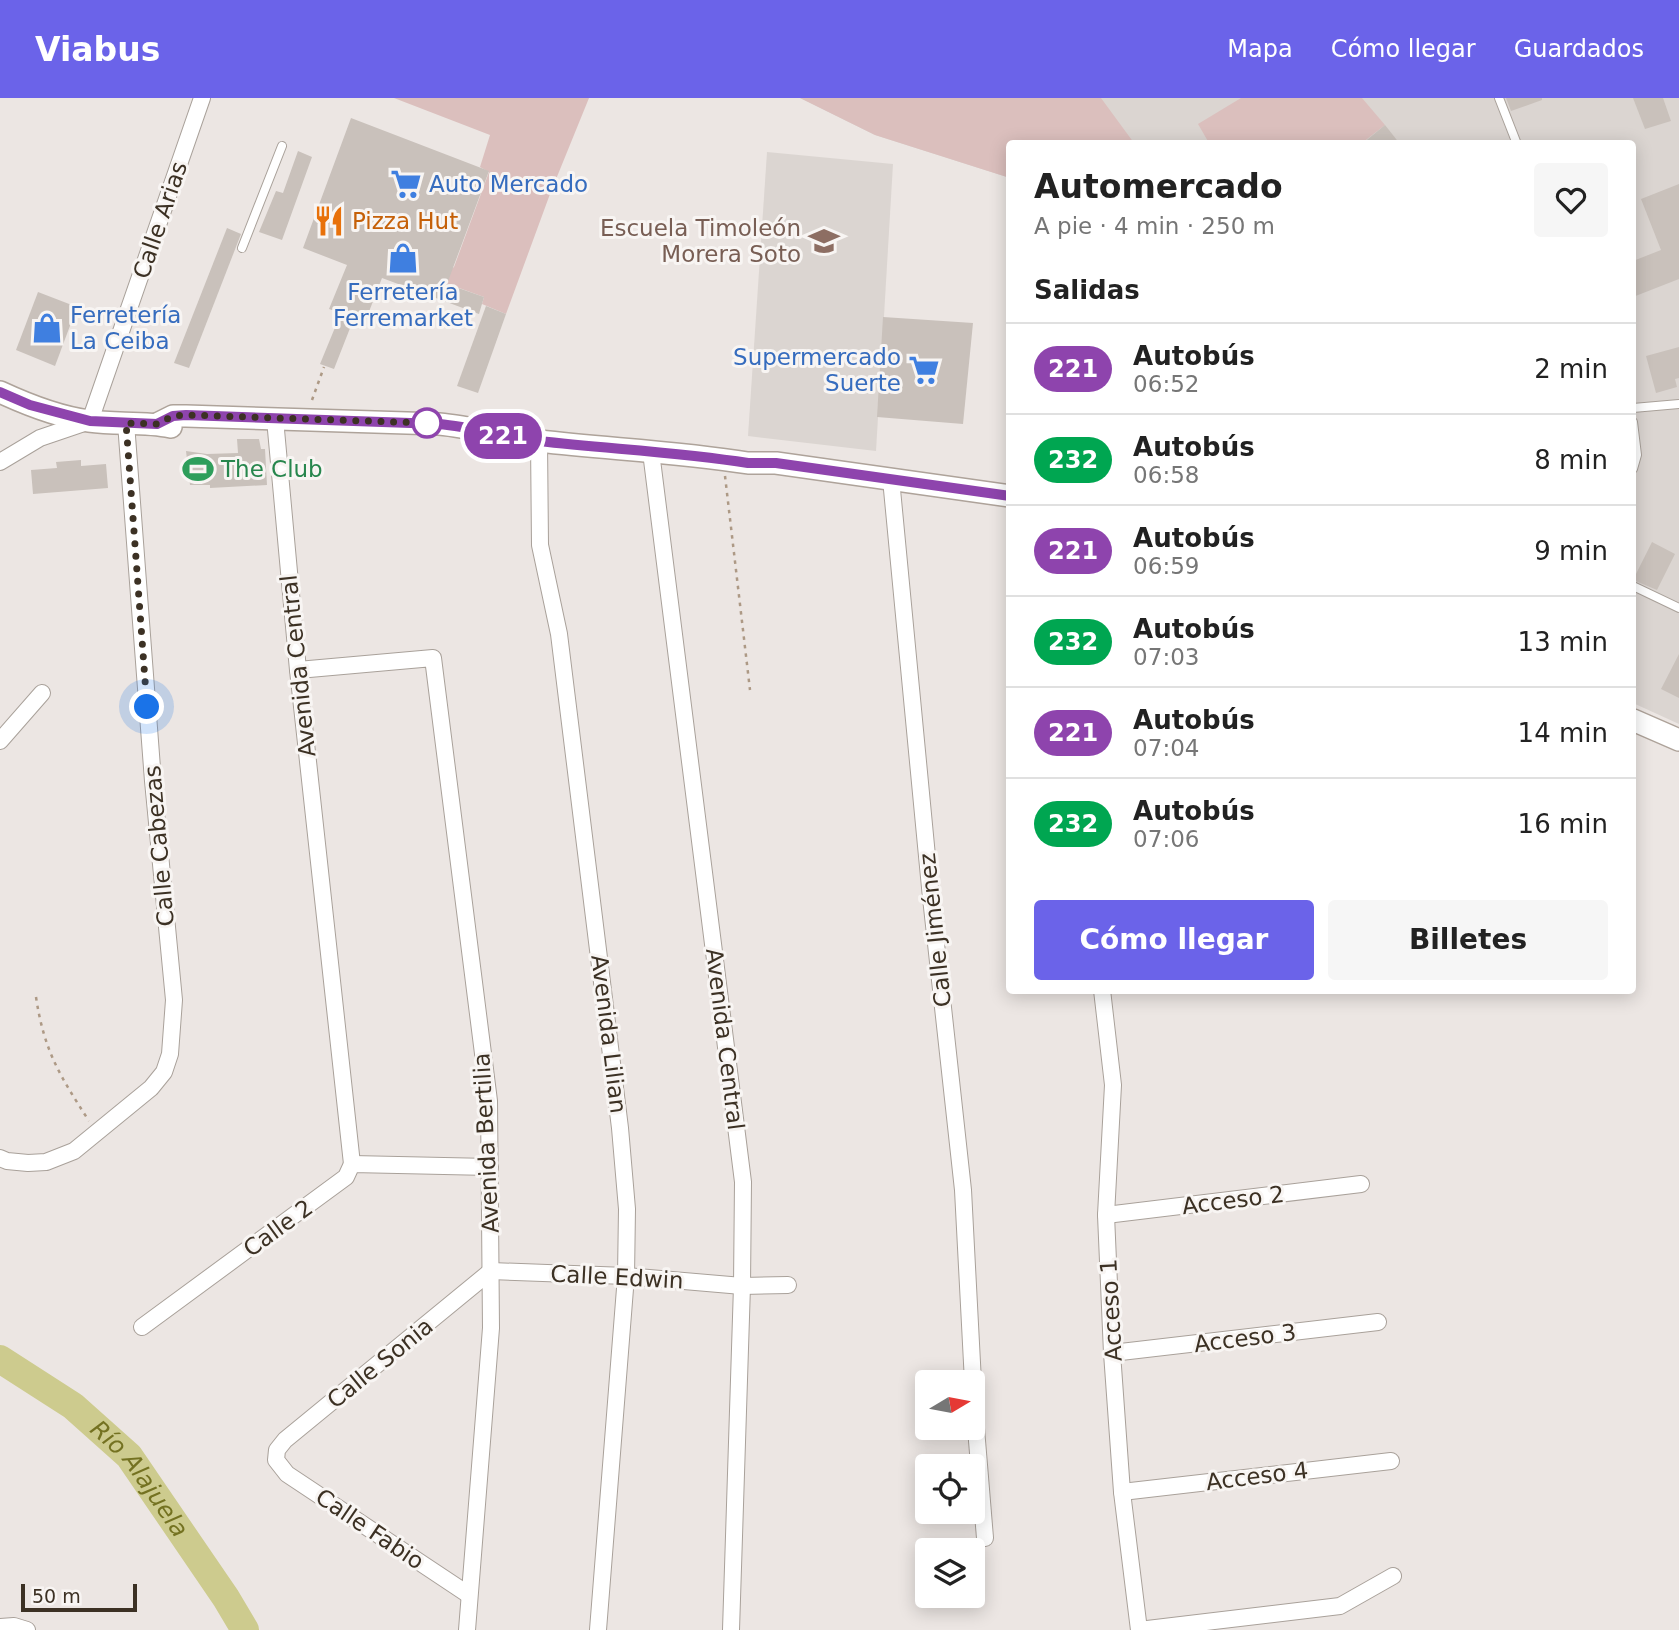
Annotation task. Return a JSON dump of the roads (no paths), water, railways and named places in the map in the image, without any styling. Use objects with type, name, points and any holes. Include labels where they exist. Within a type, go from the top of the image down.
[{"type":"main road","points":[[0,392],[30,405],[90,421],[157,424],[184,429],[275,425],[453,438],[500,436],[723,459],[748,463],[776,477],[891,484],[1006,496]]},
{"type":"main road","points":[[891,484],[1006,505]]},
{"type":"main road","points":[[1636,721],[1679,740]]},
{"type":"street","name":"Calle Arias","points":[[90,421],[202,98]]},
{"type":"street","points":[[0,462],[40,438],[90,421]]},
{"type":"street","name":"Calle Cabezas","points":[[0,1158],[28,1163],[46,1161],[74,1151],[151,1088],[164,1072],[170,1054],[174,1000],[156,819],[126,423]]},
{"type":"street","name":"Avenida Central","points":[[275,425],[298,670],[352,1164]]},
{"type":"street","name":"Avenida Lilian","points":[[539,441],[540,545],[559,634],[620,1128],[627,1209],[626,1276],[598,1630]]},
{"type":"street","name":"Avenida Central","points":[[651,452],[743,1182],[743,1286],[731,1630]]},
{"type":"street","name":"Calle Jiménez","points":[[891,484],[931,898],[963,1190],[971,1370]]},
{"type":"street","name":"Avenida Bertilia","points":[[298,670],[433,658],[489,1101],[491,1328],[467,1630]]},
{"type":"street","points":[[0,741],[42,693]]},
{"type":"street","name":"Acceso 1","points":[[1102,994],[1113,1085],[1105,1215],[1112,1353],[1122,1492],[1139,1630]]},
{"type":"street","points":[[352,1164],[490,1167]]},
{"type":"street","name":"Calle 2","points":[[142,1327],[346,1177],[352,1164]]},
{"type":"street","name":"Acceso 2","points":[[1105,1215],[1361,1184]]},
{"type":"street","name":"Calle Edwin","points":[[491,1271],[626,1276],[743,1286],[788,1285]]},
{"type":"street","name":"Calle Sonia","points":[[276,1460],[278,1450],[285,1440],[491,1271]]},
{"type":"street","name":"Acceso 3","points":[[1112,1353],[1378,1322]]},
{"type":"street","points":[[977,1440],[985,1538]]},
{"type":"street","name":"Calle Fabio","points":[[276,1460],[287,1474],[470,1595]]},
{"type":"street","name":"Acceso 4","points":[[1122,1492],[1391,1461]]},
{"type":"street","points":[[1139,1630],[1340,1606],[1393,1576]]},
{"type":"street","points":[[0,1626],[27,1630]]},
{"type":"lane","points":[[1499,98],[1515,140]]},
{"type":"lane","points":[[242,248],[282,146]]},
{"type":"lane","points":[[1636,408],[1679,404]]},
{"type":"lane","points":[[1636,587],[1679,608]]},
{"type":"waterway","name":"Río Alajuela","points":[[0,1359],[73,1406],[129,1456],[245,1630]]},
{"type":"place","name":"Auto Mercado","points":[[406,184]]},
{"type":"place","name":"Pizza Hut","points":[[329,221]]},
{"type":"place","name":"Escuela Timoleón Morera Soto","points":[[824,241]]},
{"type":"place","name":"Ferretería Ferremarket","points":[[403,258]]},
{"type":"place","name":"Ferretería La Ceiba","points":[[47,328]]},
{"type":"place","name":"Supermercado Suerte","points":[[924,370]]},
{"type":"place","name":"The Club","points":[[198,469]]}]
